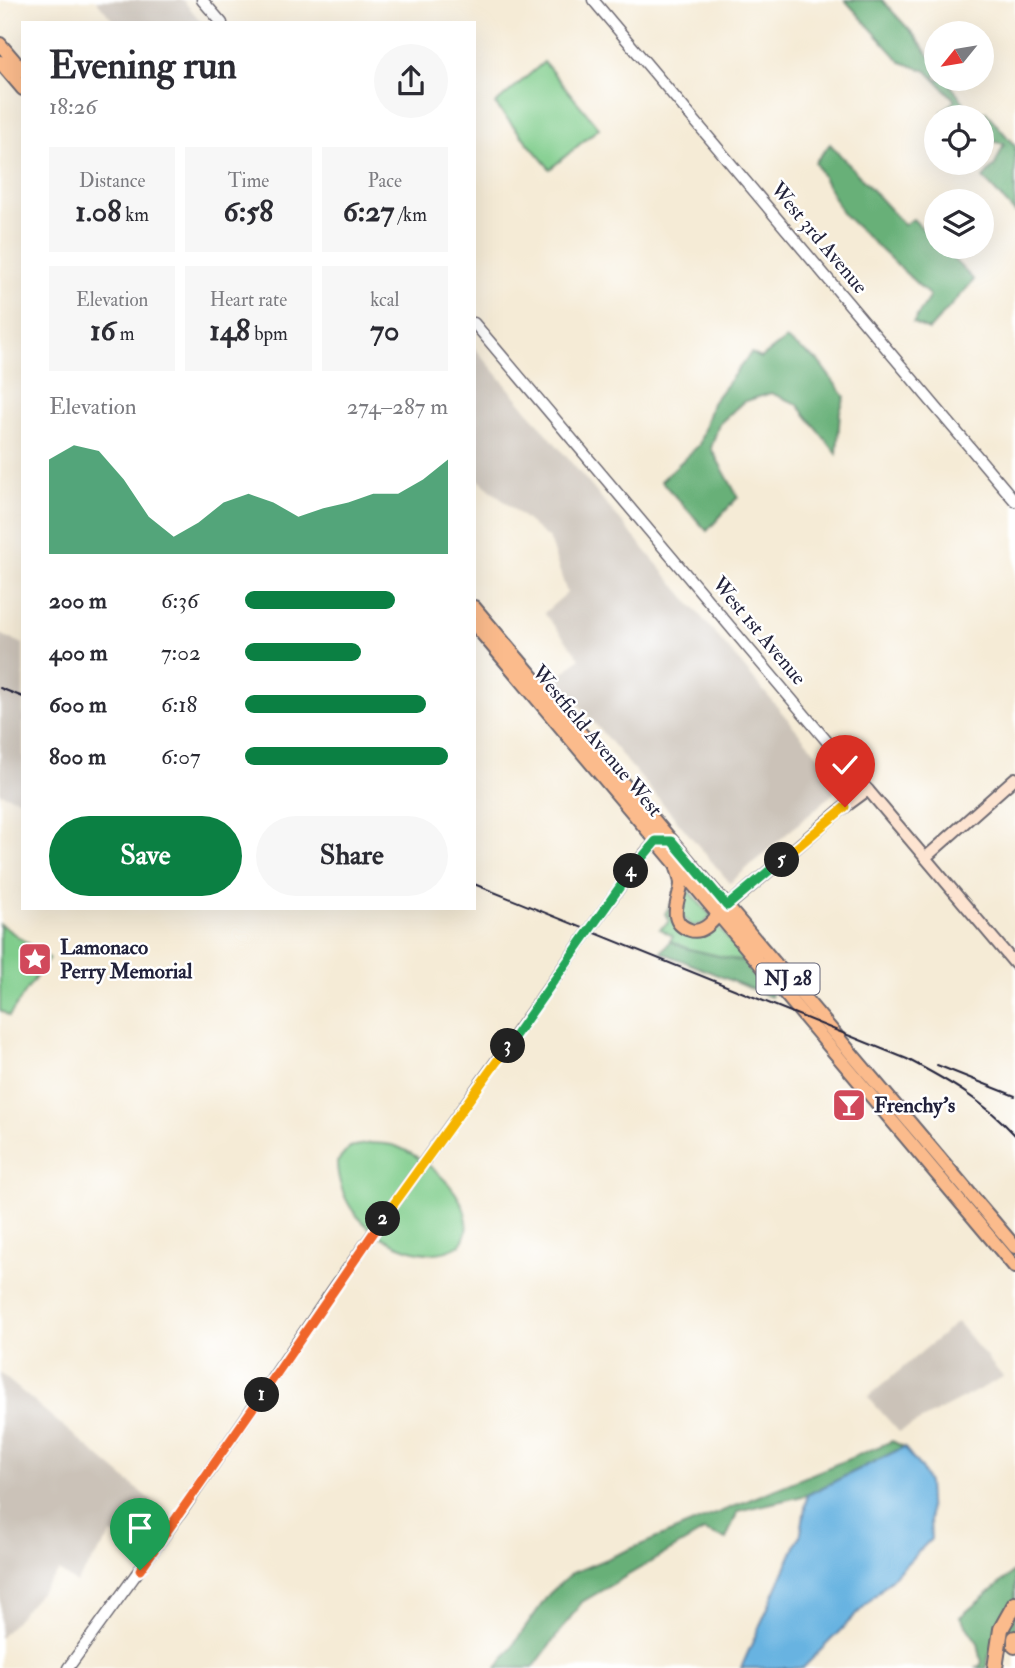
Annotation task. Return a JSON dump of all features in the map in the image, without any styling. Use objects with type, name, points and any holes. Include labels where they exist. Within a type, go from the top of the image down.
[{"type":"highway","points":[[995,1668],[1001,1629],[1015,1604]]},
{"type":"highway","points":[[1015,1638],[1015,1646]]},
{"type":"main road","points":[[0,44],[21,69]]},
{"type":"main road","points":[[0,62],[21,87]]},
{"type":"main road","name":"Westfield Avenue West","points":[[476,609],[672,841],[723,911],[1015,1267]]},
{"type":"main road","name":"Westfield Avenue West","points":[[476,626],[675,864],[723,911],[1015,1247]]},
{"type":"main road","points":[[925,858],[1015,778]]},
{"type":"main road","points":[[675,864],[681,885],[674,911],[681,924],[692,931],[700,930],[868,790]]},
{"type":"main road","name":"West 1st Avenue","points":[[868,790],[1015,964]]},
{"type":"street","points":[[202,0],[220,21]]},
{"type":"street","name":"West 3rd Avenue","points":[[593,0],[1015,501]]},
{"type":"street","name":"West 1st Avenue","points":[[476,325],[868,790]]},
{"type":"street","points":[[68,1668],[180,1514],[336,1285],[643,855],[656,841],[672,841]]},
{"type":"shaded area","points":[[96,0],[183,0],[200,21],[113,21]]},
{"type":"shaded area","points":[[476,349],[843,785],[730,883],[557,679],[580,658],[544,613],[567,593],[549,539],[476,478]]},
{"type":"shaded area","points":[[0,634],[21,643],[21,800],[0,793]]},
{"type":"shaded area","points":[[957,1322],[1003,1377],[899,1432],[868,1397]]},
{"type":"shaded area","points":[[0,1373],[167,1514],[142,1551],[112,1534],[76,1583],[59,1571],[0,1638]]},
{"type":"green space","points":[[845,0],[882,0],[914,35],[924,49],[924,70],[901,62]]},
{"type":"green space","points":[[544,62],[599,128],[550,169],[495,104]]},
{"type":"green space","points":[[946,91],[955,91],[966,105],[950,105],[955,100]]},
{"type":"green space","points":[[994,121],[1015,146],[1015,213],[983,178],[986,175],[994,175],[994,166],[1004,144],[994,142]]},
{"type":"green space","points":[[830,144],[904,225],[913,219],[924,230],[924,259],[953,259],[974,280],[929,330],[913,323],[930,296],[842,213],[815,162]]},
{"type":"green space","points":[[786,339],[818,361],[845,397],[840,411],[837,454],[797,404],[771,393],[743,402],[719,424],[711,448],[738,497],[707,531],[661,481],[699,445],[712,403],[751,353],[761,358]]},
{"type":"green space","points":[[686,888],[711,916],[703,924],[692,926],[681,916]]},
{"type":"green space","points":[[670,905],[670,916],[703,935],[717,926],[750,964],[689,949],[670,941],[673,936],[660,929],[670,921],[665,914]]},
{"type":"green space","points":[[0,924],[49,958],[9,1016],[0,1010]]},
{"type":"green space","points":[[670,941],[689,949],[748,963],[772,993],[771,997],[661,952]]},
{"type":"green space","points":[[371,1143],[392,1145],[411,1153],[425,1162],[451,1187],[466,1215],[466,1230],[460,1245],[447,1251],[419,1252],[379,1235],[358,1217],[343,1191],[337,1162],[350,1147]]},
{"type":"green space","points":[[892,1441],[904,1447],[807,1495],[738,1511],[726,1539],[704,1531],[582,1602],[533,1668],[497,1668],[549,1594],[572,1573]]},
{"type":"green space","points":[[1015,1571],[1015,1645],[990,1652],[986,1668],[977,1668],[982,1663],[978,1643],[960,1617]]},
{"type":"water","points":[[904,1447],[921,1468],[928,1483],[931,1539],[803,1668],[741,1668],[801,1533],[807,1495]]},
{"type":"railway","points":[[0,688],[21,696]]},
{"type":"railway","points":[[476,885],[907,1059],[964,1092],[991,1112],[1015,1135]]},
{"type":"railway","points":[[937,1065],[1015,1096]]},
{"type":"place","name":"Lamonaco Perry Memorial","points":[[35,959]]},
{"type":"place","name":"Frenchy's","points":[[849,1105]]},
{"type":"route","points":[[140,1570],[336,1285],[649,847],[658,840],[672,841],[727,906],[845,807]]}]
